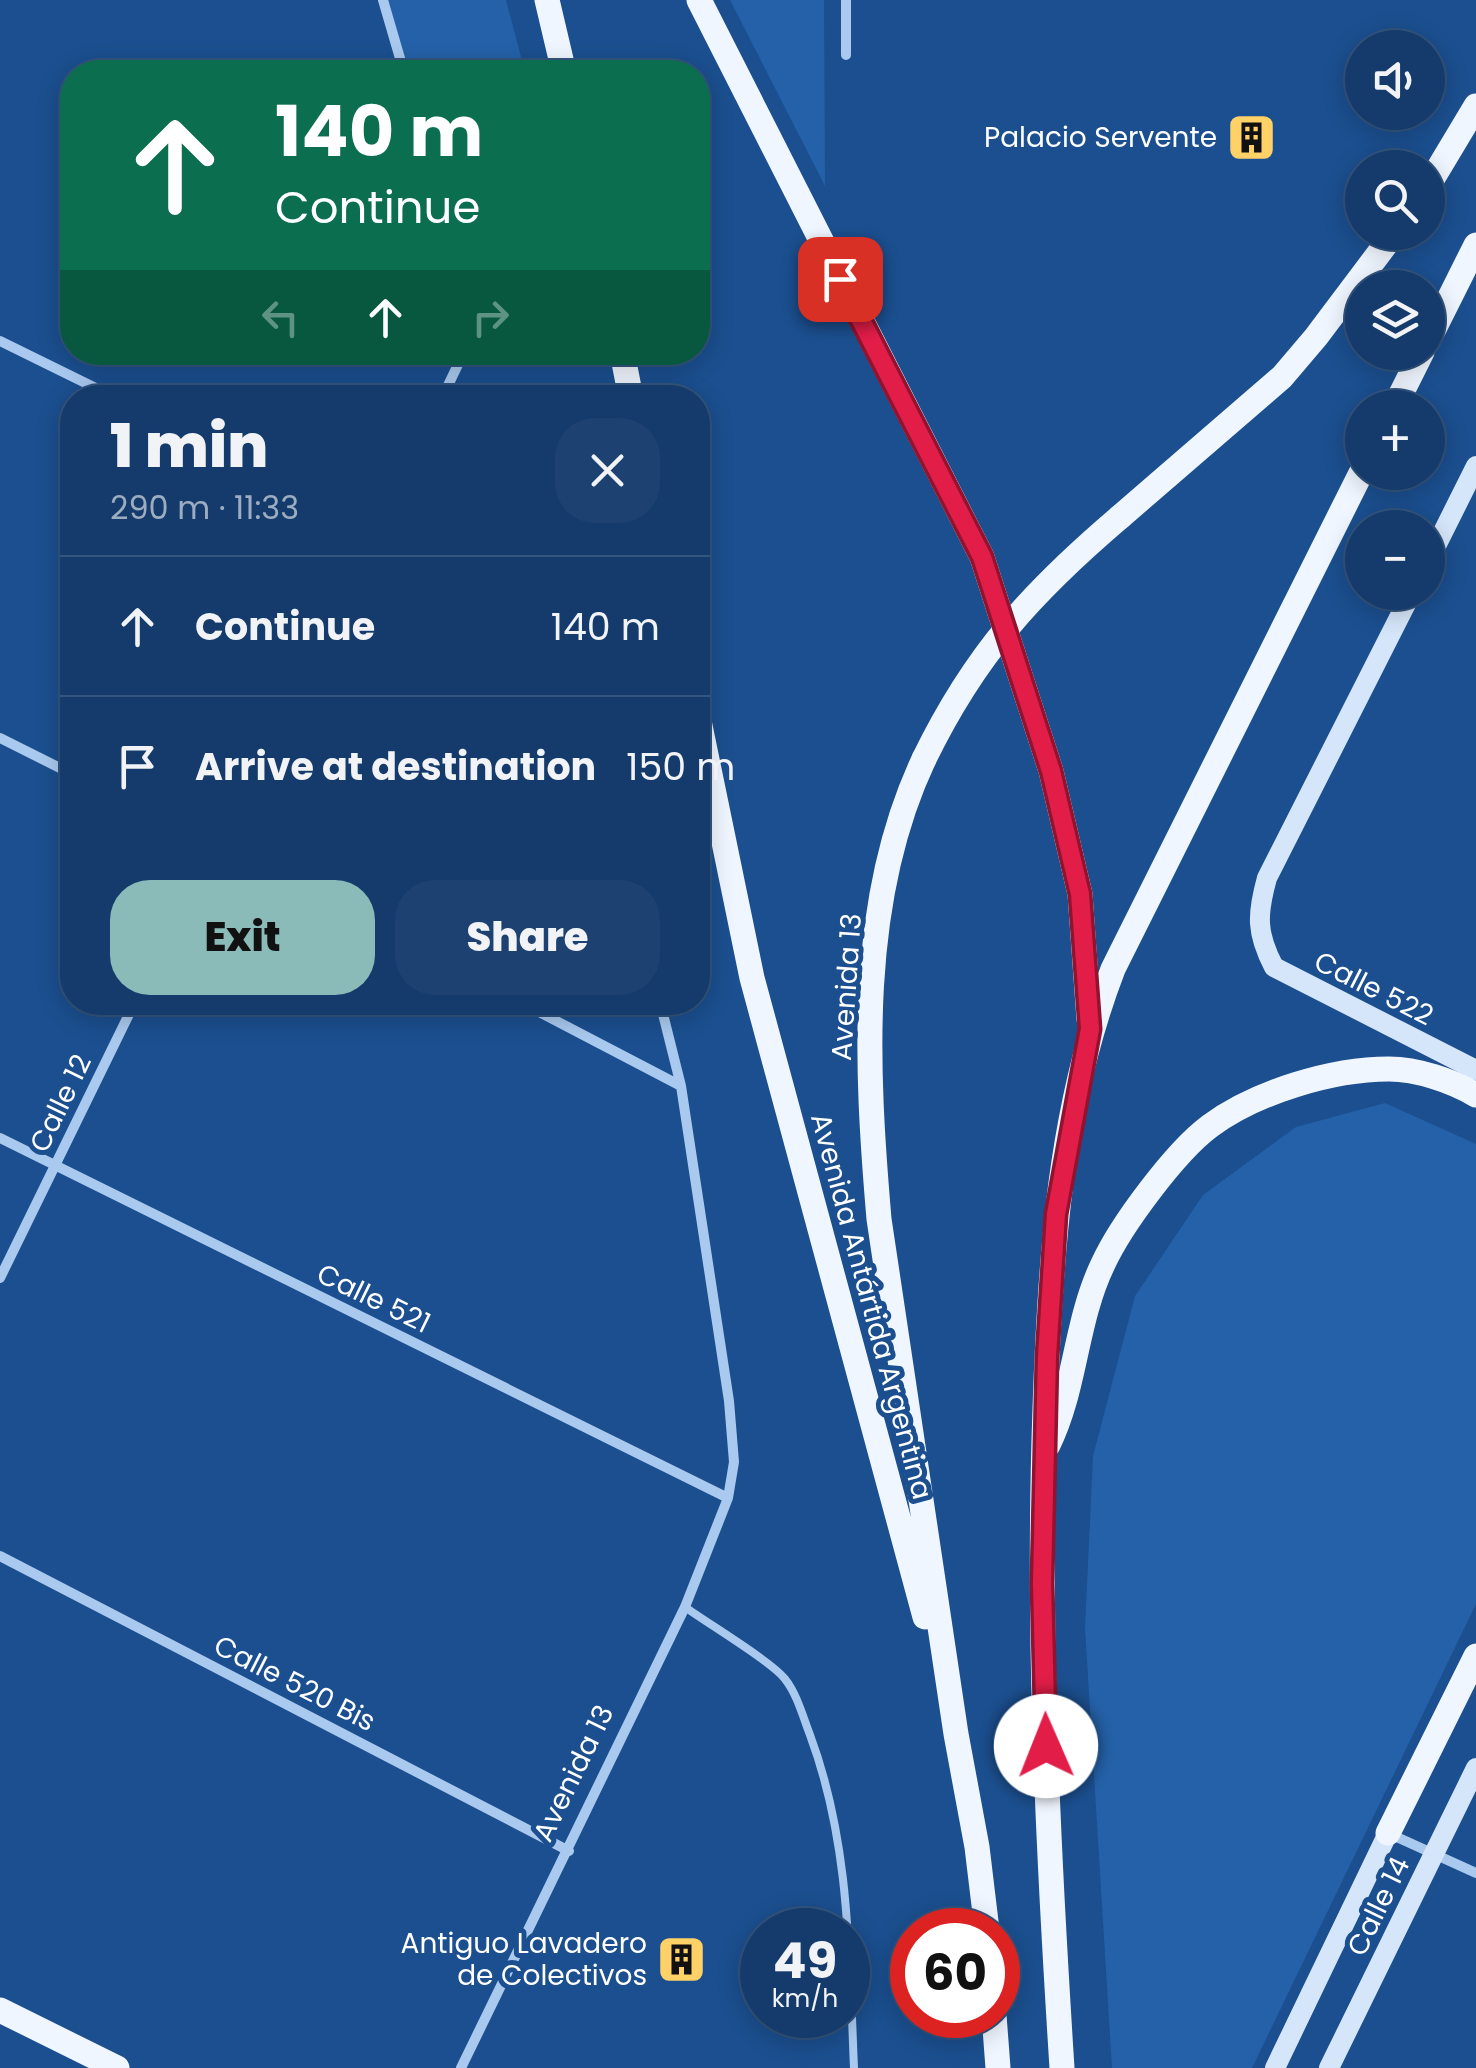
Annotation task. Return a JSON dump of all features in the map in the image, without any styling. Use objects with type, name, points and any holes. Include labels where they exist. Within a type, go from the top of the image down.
[{"type":"main road","points":[[546,0],[560,60]]},
{"type":"main road","points":[[700,0],[982,557],[1051,771],[1080,894],[1090,1029]]},
{"type":"main road","points":[[1445,158],[1476,106]]},
{"type":"main road","points":[[1445,308],[1476,245]]},
{"type":"main road","name":"Avenida 13","points":[[985,1908],[879,1220],[869,1070],[876,938],[886,880],[912,785],[924,759],[954,699],[1016,614],[1062,566],[1282,377],[1382,250]]},
{"type":"main road","points":[[1062,2068],[1050,1875],[1042,1583],[1044,1454],[1056,1214],[1090,1029],[1129,932],[1352,490]]},
{"type":"main road","name":"Avenida Antártida Argentina","points":[[710,774],[752,978],[956,1734]]},
{"type":"main road","points":[[1044,1454],[1063,1414],[1077,1334],[1102,1264],[1141,1203],[1209,1127],[1258,1101],[1317,1077],[1391,1068],[1446,1082],[1476,1096]]},
{"type":"main road","points":[[1388,1832],[1476,1656]]},
{"type":"main road","points":[[0,2010],[117,2068]]},
{"type":"main road","points":[[996,2038],[998,2068]]},
{"type":"street","points":[[383,0],[400,60]]},
{"type":"street","points":[[846,0],[846,55]]},
{"type":"street","points":[[0,341],[90,385]]},
{"type":"street","points":[[1445,528],[1476,466]]},
{"type":"street","name":"Calle 522","points":[[1403,610],[1267,878],[1259,907],[1261,942],[1274,967],[1476,1070]]},
{"type":"street","points":[[0,738],[60,768]]},
{"type":"street","name":"Calle 12","points":[[0,1278],[129,1015]]},
{"type":"street","points":[[545,1015],[682,1086]]},
{"type":"street","points":[[663,1015],[682,1086],[729,1401],[734,1462],[728,1498]]},
{"type":"street","name":"Calle 521","points":[[0,1138],[728,1498]]},
{"type":"street","name":"Avenida 13","points":[[461,2068],[685,1608],[728,1498]]},
{"type":"street","name":"Calle 520 Bis","points":[[0,1556],[569,1851]]},
{"type":"street","name":"Calle 14","points":[[1330,2068],[1476,1768]]},
{"type":"street","points":[[1388,1832],[1476,1873]]},
{"type":"street","name":"Calle 14","points":[[1275,2068],[1388,1832]]},
{"type":"lane","points":[[685,1608],[784,1677],[802,1712],[823,1774],[847,1892],[854,2068]]},
{"type":"shaded area","points":[[387,0],[506,0],[522,60],[404,60]]},
{"type":"shaded area","points":[[730,0],[824,0],[825,186]]},
{"type":"shaded area","points":[[1385,1103],[1476,1144],[1476,1604],[1252,2068],[1112,2068],[1085,1628],[1093,1456],[1135,1296],[1203,1195],[1296,1127]]},
{"type":"place","name":"Palacio Servente","points":[[1252,137]]},
{"type":"place","name":"Antiguo Lavadero de Colectivos","points":[[682,1959]]},
{"type":"route","points":[[840,279],[982,557],[1051,771],[1080,894],[1090,1029],[1064,1156],[1050,1293],[1042,1583],[1046,1746]]}]
